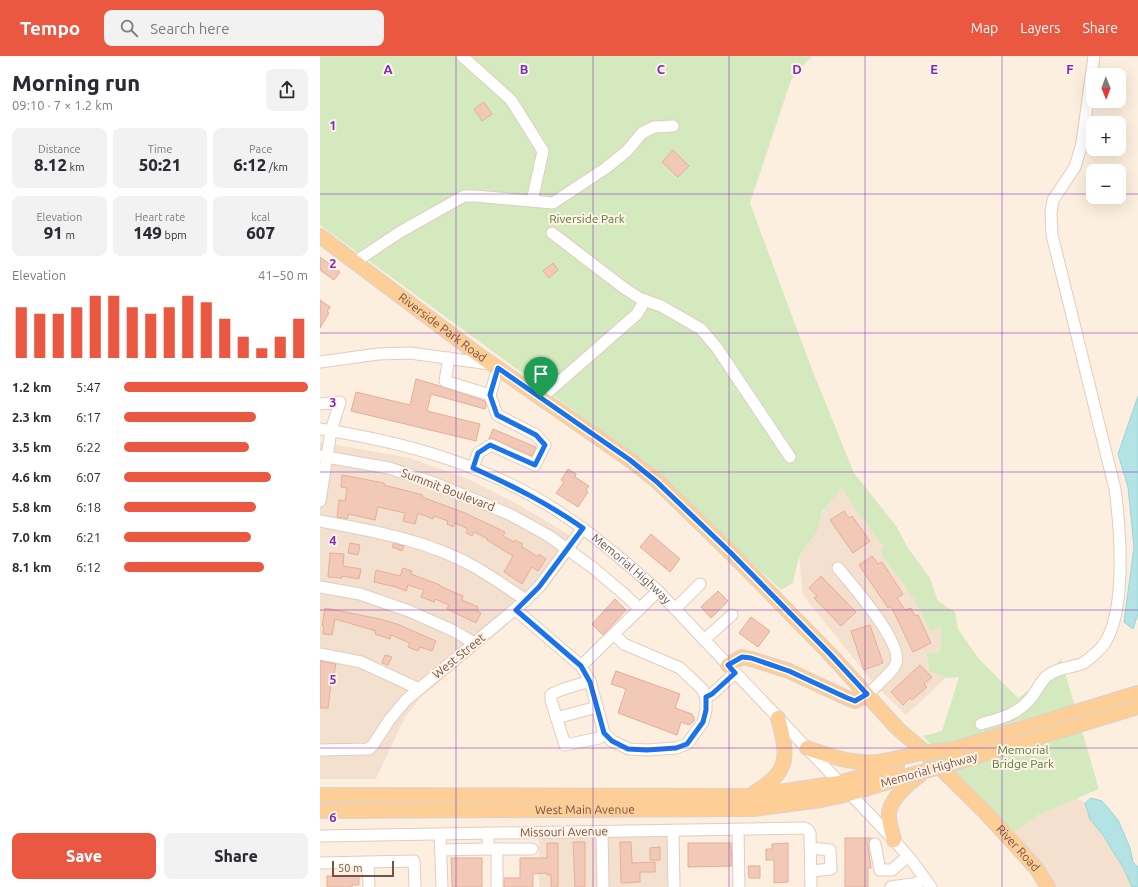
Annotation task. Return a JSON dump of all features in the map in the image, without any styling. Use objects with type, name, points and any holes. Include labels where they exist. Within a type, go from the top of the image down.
[{"type":"main road","name":"Riverside Park Road","points":[[320,236],[495,366],[630,460],[657,482],[829,653],[898,729],[918,746],[985,812]]},
{"type":"main road","points":[[731,669],[742,657],[751,658],[789,671],[855,701],[867,694]]},
{"type":"main road","name":"Memorial Highway","points":[[849,794],[921,753],[955,749],[1138,693]]},
{"type":"main road","name":"Memorial Highway","points":[[839,783],[894,768],[930,770],[1138,707]]},
{"type":"main road","points":[[750,796],[767,786],[781,770],[785,748],[778,718]]},
{"type":"main road","points":[[807,748],[845,760],[894,768]]},
{"type":"main road","points":[[894,840],[890,821],[890,812],[898,794],[909,782],[930,770]]},
{"type":"main road","name":"West Main Avenue","points":[[320,795],[750,796],[839,783]]},
{"type":"main road","name":"West Main Avenue","points":[[320,811],[754,809],[821,800],[849,794]]},
{"type":"main road","name":"River Road","points":[[985,812],[1036,868],[1048,887]]},
{"type":"street","points":[[462,56],[511,100],[544,150],[532,201]]},
{"type":"street","points":[[981,724],[1008,716],[1020,709],[1032,698],[1039,685],[1047,676],[1058,669],[1082,663],[1099,650],[1110,632],[1117,608],[1121,548],[1115,489],[1052,235],[1051,212],[1053,200],[1075,167],[1082,143],[1094,56]]},
{"type":"street","points":[[355,262],[400,232],[464,196],[553,203],[606,168],[627,151],[642,133],[654,128],[672,126]]},
{"type":"street","points":[[552,233],[640,299],[661,306],[701,330],[717,348],[790,457]]},
{"type":"street","points":[[541,398],[637,314],[645,300]]},
{"type":"street","points":[[320,362],[378,354],[410,353],[495,366],[490,395],[497,415],[536,435],[545,445],[535,465],[490,445],[478,453],[473,468]]},
{"type":"street","points":[[449,358],[445,381],[490,395]]},
{"type":"street","points":[[320,404],[340,402],[325,430],[320,501]]},
{"type":"street","name":"Memorial Highway","points":[[325,430],[357,435],[422,450],[454,460],[527,493],[583,528],[621,558],[658,591],[849,794]]},
{"type":"street","name":"Summit Boulevard","points":[[323,457],[389,468],[437,484],[511,515],[549,536],[592,567],[640,609]]},
{"type":"street","points":[[320,521],[393,535],[437,549],[475,567],[526,600]]},
{"type":"street","name":"West Street","points":[[320,750],[369,749],[396,710],[474,643],[516,610],[539,587],[583,528]]},
{"type":"street","points":[[838,568],[874,613],[890,637],[897,654],[896,665],[867,694]]},
{"type":"street","points":[[675,609],[700,584]]},
{"type":"street","points":[[320,587],[360,594],[409,610],[454,631],[474,643]]},
{"type":"street","points":[[581,666],[658,591]]},
{"type":"street","points":[[516,610],[581,666],[590,682],[604,733],[612,741],[628,749],[647,750],[676,748],[687,744],[703,722],[706,710],[706,697],[702,689],[680,668],[624,644],[614,634]]},
{"type":"street","points":[[704,640],[732,614]]},
{"type":"street","points":[[320,654],[361,662],[419,689]]},
{"type":"street","points":[[706,697],[712,694],[731,669]]},
{"type":"street","points":[[590,682],[554,692],[551,694],[551,700],[565,745],[600,738],[604,733]]},
{"type":"street","points":[[556,718],[597,706]]},
{"type":"street","points":[[849,794],[894,840],[908,856],[928,884]]},
{"type":"street","name":"Missouri Avenue","points":[[320,836],[804,828],[810,833],[810,848]]},
{"type":"street","points":[[738,829],[739,887]]},
{"type":"street","points":[[674,830],[674,887]]},
{"type":"street","points":[[602,832],[603,887]]},
{"type":"street","points":[[488,833],[493,849],[497,887]]},
{"type":"street","points":[[509,833],[509,849]]},
{"type":"street","points":[[440,834],[442,887]]},
{"type":"street","points":[[875,844],[880,870],[892,870],[908,856]]},
{"type":"street","points":[[811,871],[831,869],[830,850],[810,848],[811,887]]},
{"type":"street","points":[[440,850],[532,849]]},
{"type":"street","points":[[320,863],[414,861],[415,887]]},
{"type":"street","points":[[368,862],[369,887]]},
{"type":"street","points":[[891,887],[912,884],[928,884]]},
{"type":"shaded area","points":[[320,442],[410,458],[470,480],[521,506],[581,542],[544,592],[525,606],[507,625],[420,698],[404,719],[376,779],[320,779]]},
{"type":"shaded area","points":[[842,487],[854,507],[884,547],[884,558],[914,599],[931,631],[942,626],[940,653],[926,652],[930,672],[947,677],[906,715],[873,683],[803,595],[799,556],[817,532],[822,513]]},
{"type":"shaded area","points":[[1077,798],[1085,803],[1090,819],[1124,869],[1132,887],[1053,887],[1012,835],[1038,815]]},
{"type":"shaded area","points":[[677,824],[677,887],[539,887],[539,826]]},
{"type":"green space","name":"Riverside Park","points":[[320,56],[812,56],[791,80],[750,203],[811,367],[854,473],[897,527],[908,548],[930,578],[938,601],[955,612],[958,629],[979,659],[1018,698],[1035,686],[1061,659],[1099,789],[1038,815],[1014,832],[963,781],[923,736],[942,731],[959,677],[949,678],[930,672],[926,652],[940,653],[941,626],[931,632],[914,599],[884,558],[880,550],[884,547],[854,507],[842,488],[822,512],[817,532],[799,556],[793,583],[781,590],[641,460],[320,225]]},
{"type":"water","points":[[1138,396],[1138,614],[1133,629],[1124,622],[1134,547],[1128,487],[1118,454]]},
{"type":"water","points":[[1091,798],[1102,801],[1118,820],[1130,848],[1133,862],[1138,867],[1138,887],[1132,887],[1124,869],[1103,835],[1090,819],[1085,803]]},
{"type":"building","points":[[484,102],[492,114],[482,121],[474,109]]},
{"type":"building","points":[[673,150],[689,166],[678,177],[662,162]]},
{"type":"building","points":[[320,257],[340,272],[334,280],[320,270]]},
{"type":"building","points":[[553,263],[558,270],[549,278],[543,271]]},
{"type":"building","points":[[320,300],[330,307],[327,312],[329,313],[320,328]]},
{"type":"building","points":[[416,379],[485,401],[485,409],[431,394],[427,411],[480,424],[476,441],[351,411],[356,392],[410,405]]},
{"type":"building","points":[[493,429],[536,447],[532,456],[494,439],[489,439]]},
{"type":"building","points":[[568,469],[576,474],[575,477],[589,486],[586,490],[588,492],[578,507],[556,493],[564,482],[561,480]]},
{"type":"building","points":[[342,475],[384,483],[384,485],[423,495],[422,497],[465,513],[505,532],[503,536],[514,542],[515,540],[523,544],[521,546],[538,557],[539,554],[546,559],[538,571],[532,567],[522,584],[504,572],[513,556],[487,540],[488,539],[474,532],[472,536],[466,533],[468,529],[455,523],[453,527],[447,524],[448,521],[434,516],[433,519],[418,513],[415,524],[403,521],[405,513],[378,507],[375,520],[349,514],[347,519],[337,517],[339,500],[345,501],[347,488],[341,487]]},
{"type":"building","points":[[844,511],[849,518],[852,516],[870,541],[853,553],[830,520]]},
{"type":"building","points":[[651,534],[680,559],[670,572],[640,547]]},
{"type":"building","points":[[350,543],[360,545],[358,555],[348,553]]},
{"type":"building","points":[[394,543],[404,546],[402,551],[392,547]]},
{"type":"building","points":[[330,553],[344,554],[343,566],[361,569],[359,579],[342,576],[342,578],[328,577]]},
{"type":"building","points":[[872,556],[878,564],[882,562],[903,594],[897,598],[905,610],[911,608],[915,616],[918,615],[931,643],[913,652],[891,606],[888,608],[859,565]]},
{"type":"building","points":[[403,568],[412,571],[411,574],[463,596],[462,600],[478,607],[477,611],[481,613],[476,623],[447,609],[449,605],[435,599],[434,602],[421,597],[424,590],[408,585],[406,591],[374,582],[376,570],[400,576]]},
{"type":"building","points":[[821,576],[856,612],[841,626],[814,598],[817,596],[809,588]]},
{"type":"building","points":[[718,591],[728,601],[711,618],[701,607]]},
{"type":"building","points":[[615,599],[626,610],[603,635],[592,624]]},
{"type":"building","points":[[325,608],[397,624],[436,641],[432,651],[420,647],[418,651],[408,647],[410,643],[391,635],[390,639],[375,634],[376,631],[335,619],[332,635],[323,634],[324,626],[322,626]]},
{"type":"building","points":[[751,617],[770,631],[758,647],[739,633]]},
{"type":"building","points":[[870,625],[883,663],[864,670],[851,631]]},
{"type":"building","points":[[385,655],[392,657],[388,665],[382,663]]},
{"type":"building","points":[[320,661],[336,664],[332,685],[331,684],[328,708],[320,708]]},
{"type":"building","points":[[920,665],[932,677],[924,684],[927,687],[912,700],[910,698],[903,705],[891,692]]},
{"type":"building","points":[[616,671],[680,694],[675,708],[692,714],[694,721],[689,725],[681,722],[677,735],[618,713],[626,689],[611,684]]},
{"type":"building","points":[[845,838],[871,838],[868,845],[871,868],[868,868],[868,887],[845,887]]},
{"type":"building","points":[[573,842],[585,842],[585,887],[575,887]]},
{"type":"building","points":[[620,842],[631,842],[632,863],[655,862],[655,872],[640,872],[640,882],[621,883]]},
{"type":"building","points":[[547,843],[558,843],[558,887],[551,887],[551,875],[547,875],[547,873],[533,874],[533,887],[504,887],[504,878],[520,878],[520,858],[547,858]]},
{"type":"building","points":[[688,843],[731,843],[732,866],[688,867]]},
{"type":"building","points":[[788,843],[788,882],[774,883],[774,860],[766,860],[766,849],[772,849],[772,844]]},
{"type":"building","points":[[660,847],[660,860],[650,860],[650,848]]},
{"type":"building","points":[[451,858],[482,858],[482,887],[452,887]]},
{"type":"building","points":[[748,866],[760,866],[760,878],[749,878]]},
{"type":"building","points":[[327,876],[359,876],[359,885],[352,885],[352,887],[327,887]]},
{"type":"route","points":[[498,368],[541,398],[630,460],[657,482],[730,552],[867,694],[855,701],[789,671],[751,658],[742,657],[728,665],[735,673],[712,694],[706,697],[706,710],[703,722],[687,744],[676,748],[647,750],[628,749],[612,741],[604,733],[590,682],[581,666],[516,610],[539,587],[583,528],[527,493],[473,468],[478,453],[490,445],[535,465],[545,445],[536,435],[497,415],[490,395],[498,368]]},
{"type":"park label","name":"Memorial Bridge Park","points":[[1023,757]]}]
